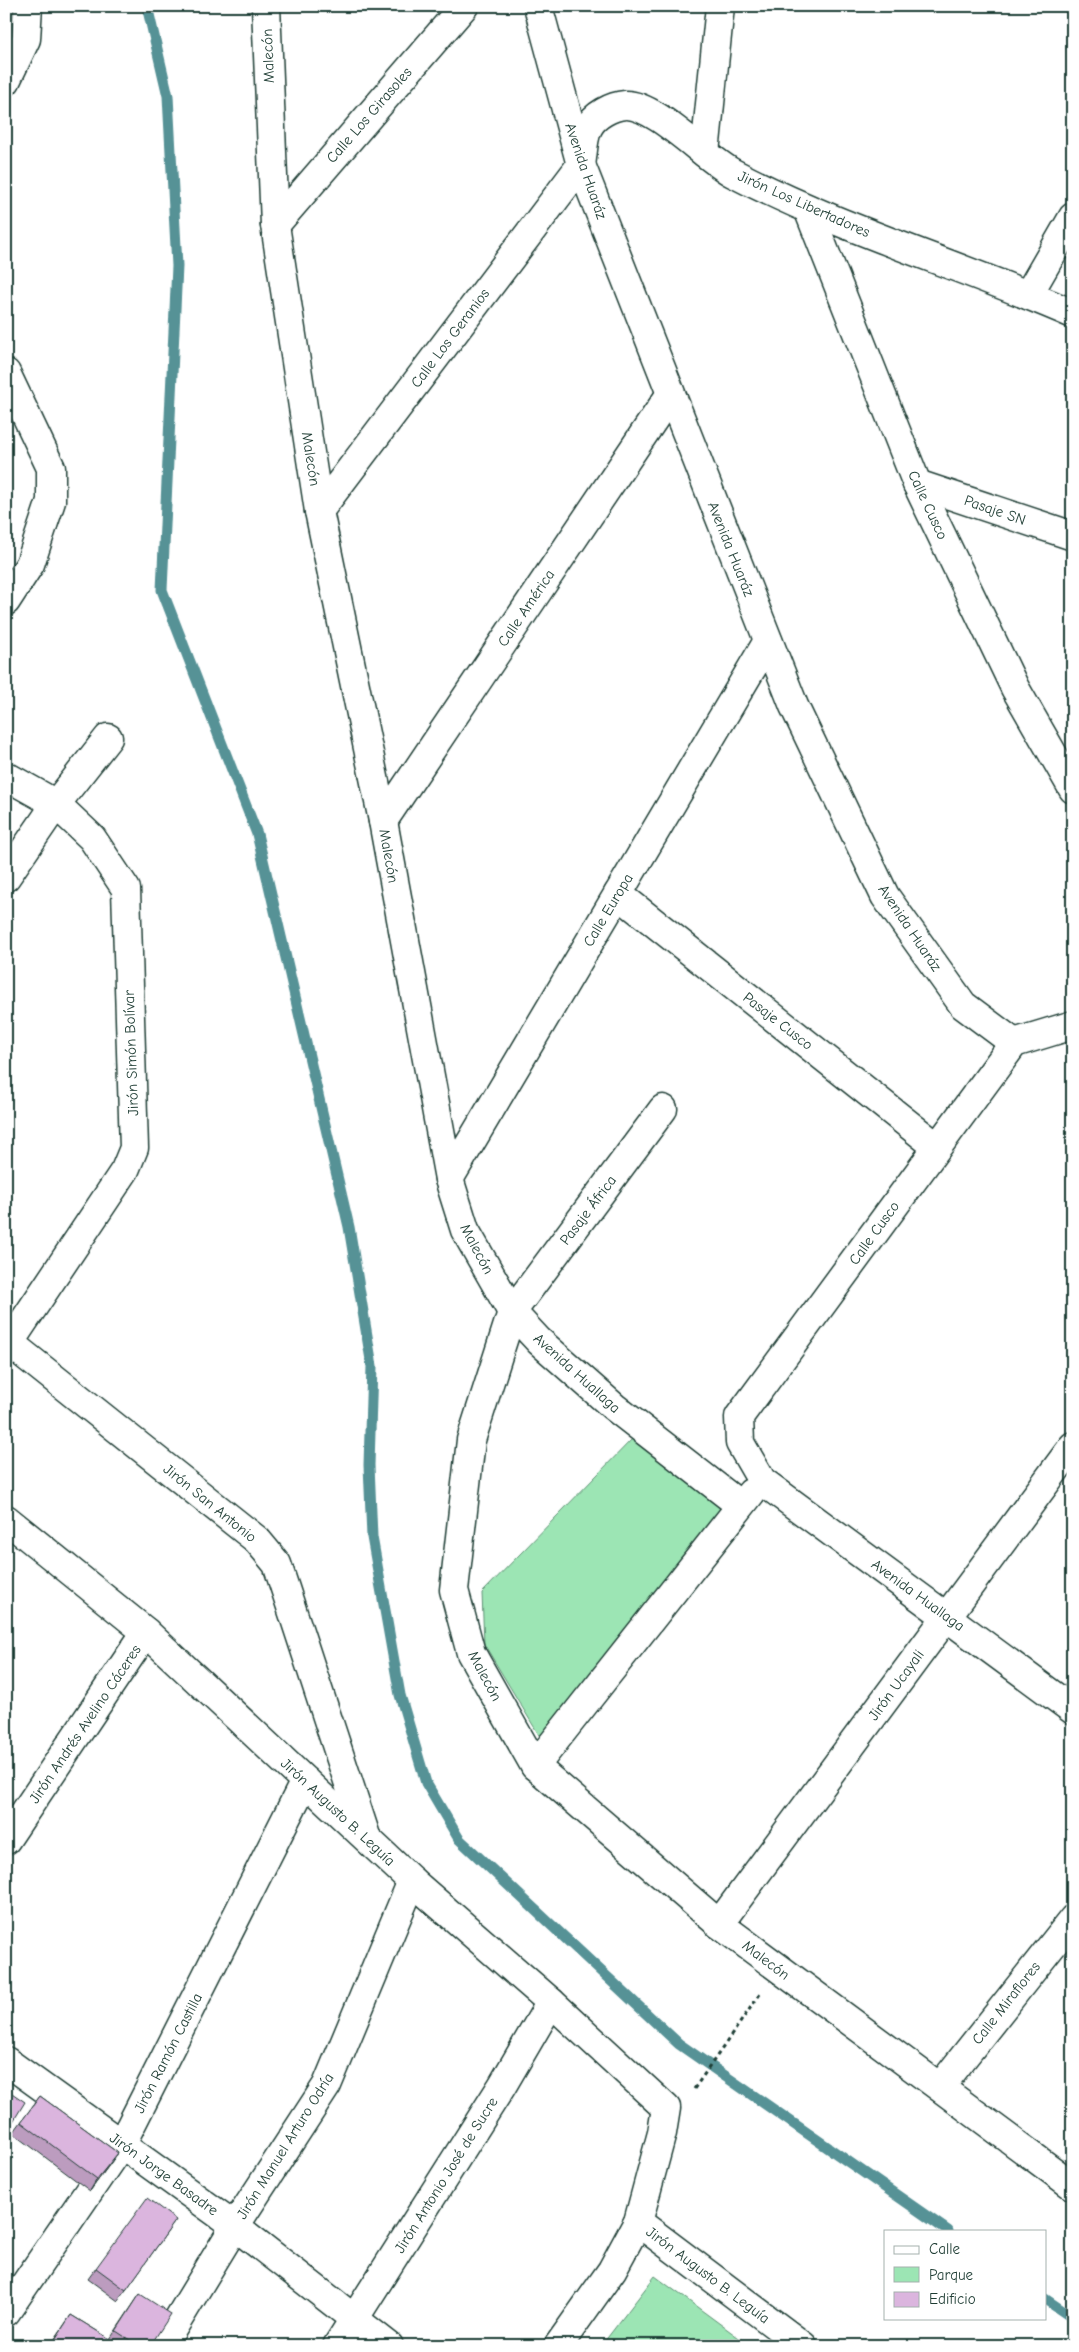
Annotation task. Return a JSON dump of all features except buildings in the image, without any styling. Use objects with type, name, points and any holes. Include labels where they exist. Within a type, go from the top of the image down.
[{"type":"street","points":[[6,81],[26,39],[28,6]]},
{"type":"street","name":"Malecón","points":[[266,6],[275,225],[319,510],[383,821],[449,1179],[465,1230],[512,1312],[471,1440],[454,1590],[471,1653],[535,1766],[719,1924],[1073,2186]]},
{"type":"street","name":"Calle Los Girasoles","points":[[275,225],[464,6]]},
{"type":"street","name":"Avenida Huaráz","points":[[538,6],[581,165],[794,706],[885,896],[963,1005],[1014,1043]]},
{"type":"street","points":[[705,153],[720,6]]},
{"type":"street","name":"Jirón Los Libertadores","points":[[581,165],[588,128],[610,108],[627,105],[645,109],[731,172],[808,209],[1073,314]]},
{"type":"street","name":"Calle Los Geranios","points":[[319,510],[581,165]]},
{"type":"street","name":"Calle Cusco","points":[[808,209],[917,484],[1015,688],[1073,789]]},
{"type":"street","points":[[1028,295],[1073,217]]},
{"type":"street","points":[[6,373],[51,468],[51,501],[30,564],[6,601]]},
{"type":"street","name":"Calle América","points":[[383,821],[670,394]]},
{"type":"street","name":"Pasaje SN","points":[[917,484],[1073,536]]},
{"type":"street","name":"Calle Europa","points":[[449,1179],[768,641]]},
{"type":"street","points":[[6,877],[56,804],[108,738]]},
{"type":"street","name":"Jirón Simón Bolívar","points":[[6,776],[56,804],[92,838],[126,889],[134,1148],[125,1170],[7,1344]]},
{"type":"street","name":"Pasaje Cusco","points":[[618,894],[937,1147]]},
{"type":"street","points":[[1014,1043],[1073,1025]]},
{"type":"street","name":"Calle Cusco","points":[[762,1481],[740,1443],[739,1417],[1014,1043]]},
{"type":"street","name":"Pasaje África","points":[[512,1312],[663,1109]]},
{"type":"street","name":"Avenida Huallaga","points":[[512,1312],[539,1341],[614,1407],[740,1505]]},
{"type":"street","name":"Jirón San Antonio","points":[[7,1344],[257,1540],[277,1564],[367,1839]]},
{"type":"street","name":"Jirón Ucayali","points":[[719,1924],[1073,1446]]},
{"type":"street","points":[[535,1766],[740,1505],[762,1481]]},
{"type":"street","name":"Avenida Huallaga","points":[[762,1481],[1073,1710]]},
{"type":"street","name":"Jirón Augusto B. Leguía","points":[[6,1519],[146,1632],[412,1882],[551,2002],[666,2108],[662,2133],[638,2222],[803,2346]]},
{"type":"street","name":"Jirón Andrés Avelino Cáceres","points":[[6,1840],[146,1632]]},
{"type":"street","name":"Jirón Ramón Castilla","points":[[6,2312],[122,2143],[305,1781]]},
{"type":"street","name":"Jirón Manuel Arturo Odría","points":[[162,2346],[235,2226],[327,2085],[412,1882]]},
{"type":"street","name":"Calle Miraflores","points":[[940,2087],[1073,1919]]},
{"type":"street","name":"Jirón Antonio José de Sucre","points":[[337,2346],[502,2086],[551,2002]]},
{"type":"street","name":"Jirón Jorge Basadre","points":[[6,2061],[235,2226],[389,2346]]},
{"type":"street","points":[[558,2346],[612,2270],[638,2222]]},
{"type":"path","points":[[696,2088],[753,2003]]},
{"type":"green space","points":[[636,1435],[727,1509],[542,1740],[484,1644],[482,1593]]},
{"type":"green space","points":[[655,2276],[750,2346],[601,2346]]},
{"type":"waterway","points":[[147,6],[168,96],[177,266],[162,590],[257,834],[349,1227],[372,1366],[369,1465],[372,1537],[400,1695],[426,1783],[459,1839],[679,2044],[947,2230]]},
{"type":"waterway","points":[[1046,2300],[1073,2318]]}]
